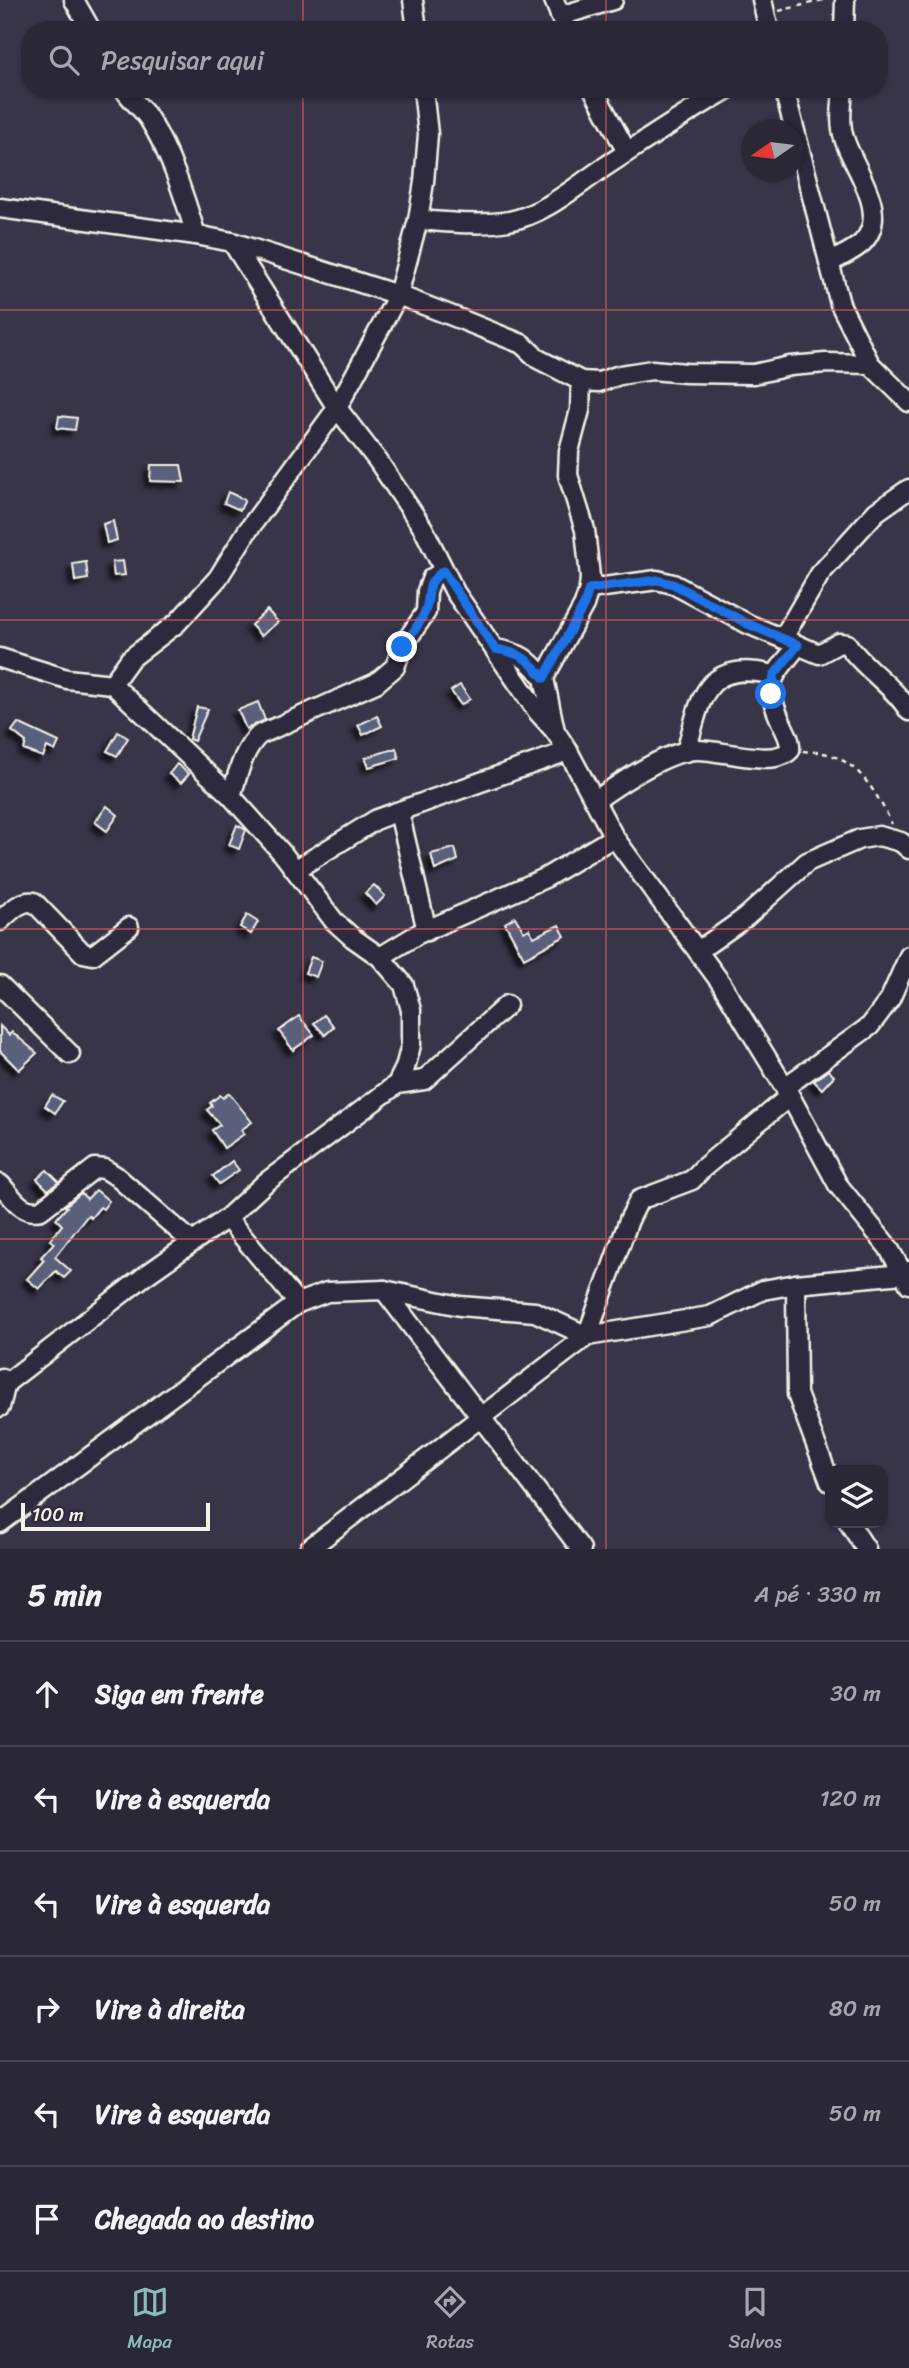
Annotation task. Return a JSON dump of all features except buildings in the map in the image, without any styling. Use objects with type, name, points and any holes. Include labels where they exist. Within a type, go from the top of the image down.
[{"type":"street","points":[[74,0],[86,21]]},
{"type":"street","points":[[413,0],[416,21]]},
{"type":"street","points":[[560,15],[613,0]]},
{"type":"street","points":[[845,0],[845,21]]},
{"type":"street","points":[[132,98],[148,117],[166,151],[196,235]]},
{"type":"street","points":[[111,684],[130,659],[177,624],[218,578],[246,533],[337,408],[398,295],[418,220],[428,134],[424,98]]},
{"type":"street","points":[[598,98],[627,152]]},
{"type":"street","points":[[418,220],[466,223],[510,221],[556,201],[627,152],[714,98]]},
{"type":"street","points":[[786,98],[841,304],[870,365],[909,402]]},
{"type":"street","points":[[829,263],[862,243],[869,229],[873,210],[864,181],[844,138],[841,122],[842,98]]},
{"type":"street","points":[[0,208],[232,242],[398,295],[522,344],[538,359],[581,381],[599,382],[620,375],[652,370],[754,374],[790,366],[826,363],[870,365]]},
{"type":"street","points":[[232,242],[337,408],[378,461],[423,528],[443,571],[537,711],[568,751],[614,837],[698,951],[748,1026],[838,1185],[888,1247],[907,1276],[796,1284],[763,1290],[710,1316],[587,1336],[310,1549]]},
{"type":"street","points":[[544,678],[584,605],[589,589],[585,530],[568,475],[569,451],[580,410],[581,381]]},
{"type":"street","points":[[596,800],[646,768],[686,752],[695,750],[778,758],[790,750],[790,743],[771,694],[774,675],[820,574],[876,512],[909,489]]},
{"type":"street","points":[[231,796],[245,754],[259,734],[376,683],[395,667],[402,647],[426,612],[427,591],[432,579],[443,571]]},
{"type":"street","points":[[589,589],[657,580],[673,584],[748,624],[819,654],[839,643],[847,644],[854,655],[901,698],[909,711]]},
{"type":"street","points":[[495,649],[513,652],[528,659],[544,678],[555,732]]},
{"type":"street","points":[[0,658],[66,680],[111,684],[231,796],[295,870],[334,921],[380,957],[404,985],[411,1010],[411,1045],[405,1068],[397,1084],[265,1183],[228,1218],[2,1383],[0,1407]]},
{"type":"street","points":[[686,752],[697,711],[707,688],[723,676],[740,670],[774,675]]},
{"type":"street","points":[[295,870],[377,819],[568,751]]},
{"type":"street","points":[[399,811],[427,930]]},
{"type":"street","points":[[698,951],[746,918],[807,862],[860,839],[879,836],[905,846]]},
{"type":"street","points":[[380,957],[427,930],[545,878],[614,837]]},
{"type":"street","points":[[0,921],[20,904],[26,901],[34,902],[88,955],[93,955],[129,927]]},
{"type":"street","points":[[587,1336],[629,1220],[639,1200],[692,1180],[787,1091],[870,1026],[890,999],[909,956]]},
{"type":"street","points":[[0,985],[69,1055]]},
{"type":"street","points":[[397,1084],[424,1080],[507,1005]]},
{"type":"street","points":[[0,1184],[24,1210],[32,1212],[41,1210],[95,1168],[105,1169],[192,1242]]},
{"type":"street","points":[[228,1218],[298,1303]]},
{"type":"street","points":[[796,1284],[797,1394],[825,1469]]},
{"type":"street","points":[[0,1523],[298,1303],[327,1292],[384,1290],[460,1306],[535,1312],[587,1336]]},
{"type":"street","points":[[384,1290],[582,1549]]},
{"type":"street","points":[[852,1528],[866,1549]]},
{"type":"path","points":[[766,15],[823,0]]},
{"type":"path","points":[[790,750],[828,753],[846,762],[870,785],[905,846]]},
{"type":"route","points":[[402,647],[426,612],[427,591],[432,579],[443,571],[495,649],[513,652],[528,659],[544,678],[584,605],[589,589],[657,580],[673,584],[748,624],[798,645],[774,675],[771,694]]}]
